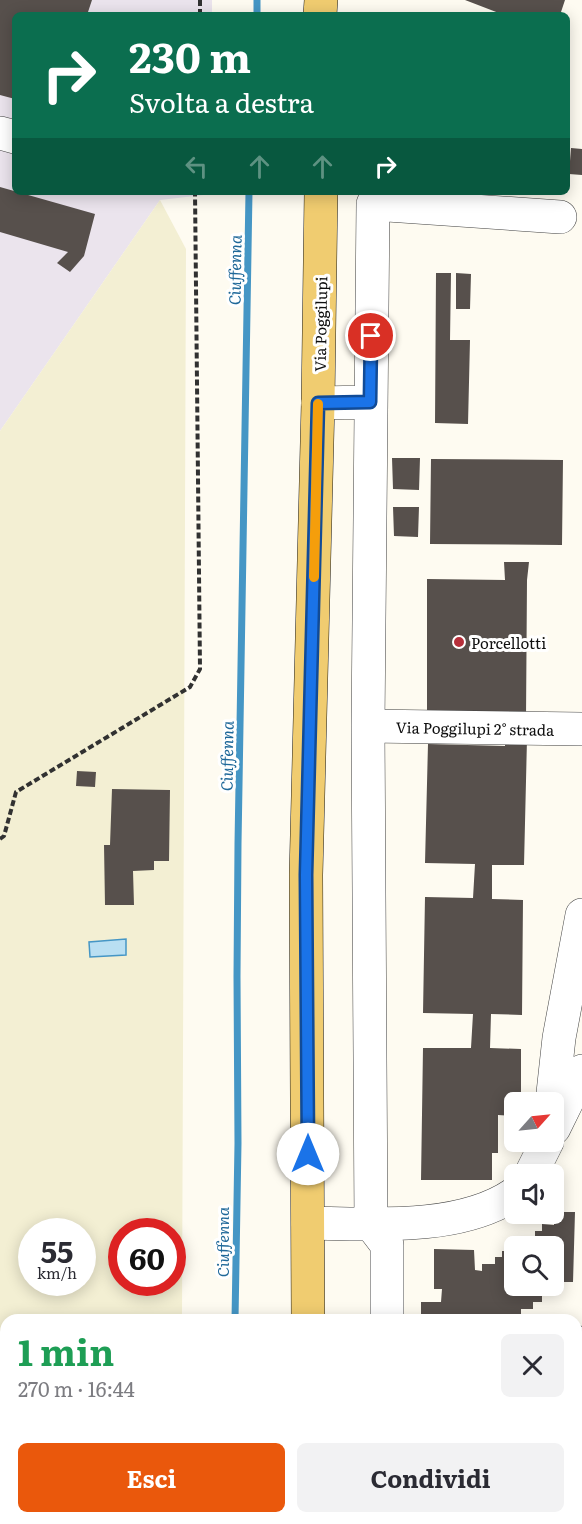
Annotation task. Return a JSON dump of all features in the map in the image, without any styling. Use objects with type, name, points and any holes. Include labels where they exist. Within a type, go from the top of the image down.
[{"type":"main road","name":"Via Poggilupi","points":[[308,1314],[306,875],[321,195]]},
{"type":"street","points":[[387,1314],[387,1245],[371,1224],[368,726],[373,204],[560,217]]},
{"type":"street","points":[[318,403],[370,402]]},
{"type":"street","name":"Via Poggilupi 2° strada","points":[[368,726],[582,729]]},
{"type":"street","points":[[553,1092],[559,1038],[582,915]]},
{"type":"street","points":[[564,1108],[582,1071]]},
{"type":"street","points":[[564,1137],[582,1134]]},
{"type":"street","points":[[308,1223],[433,1222],[481,1211],[504,1201]]},
{"type":"path","points":[[0,839],[4,836],[16,792],[190,687],[200,669],[195,195]]},
{"type":"shaded area","points":[[0,0],[212,0],[212,12],[12,12],[12,195],[203,195],[160,200],[0,431]]},
{"type":"shaded area","points":[[160,200],[186,249],[182,1218],[108,1218],[108,1296],[182,1296],[182,1314],[0,1314],[0,431]]},
{"type":"water","points":[[126,939],[126,955],[90,957],[89,942]]},
{"type":"building","points":[[0,0],[92,0],[88,12],[12,12],[12,98],[0,95]]},
{"type":"building","points":[[465,0],[565,0],[561,12],[496,12]]},
{"type":"building","points":[[571,148],[582,149],[582,175],[570,174]]},
{"type":"building","points":[[0,187],[12,190],[12,195],[28,195],[95,214],[84,256],[70,272],[57,263],[68,252],[0,232]]},
{"type":"building","points":[[436,273],[451,273],[450,340],[470,340],[468,424],[435,423]]},
{"type":"building","points":[[456,273],[471,274],[470,309],[456,309]]},
{"type":"building","points":[[392,458],[420,458],[419,490],[393,489]]},
{"type":"building","points":[[431,459],[563,460],[562,545],[430,544]]},
{"type":"building","points":[[393,507],[419,507],[418,537],[394,536]]},
{"type":"building","points":[[504,562],[529,562],[526,718],[427,711],[427,579],[505,580]]},
{"type":"building","points":[[505,739],[527,739],[524,865],[492,865],[492,899],[523,900],[522,1015],[491,1014],[490,1048],[521,1049],[521,1092],[504,1092],[504,1115],[498,1115],[498,1153],[492,1153],[492,1180],[421,1180],[423,1048],[471,1048],[473,1014],[423,1013],[425,897],[473,898],[475,864],[425,863],[428,744],[505,746]]},
{"type":"building","points":[[77,771],[96,772],[95,787],[76,786]]},
{"type":"building","points":[[112,789],[170,790],[169,861],[154,861],[154,870],[133,871],[134,905],[105,905],[104,845],[110,845]]},
{"type":"building","points":[[564,1212],[575,1212],[573,1282],[564,1282],[564,1236],[535,1236],[535,1231],[542,1231],[542,1224],[564,1224]]},
{"type":"building","points":[[434,1249],[474,1250],[475,1270],[482,1271],[482,1264],[495,1264],[495,1257],[502,1257],[502,1251],[504,1251],[504,1296],[542,1296],[542,1302],[533,1302],[533,1309],[521,1309],[521,1314],[421,1314],[421,1302],[441,1302],[442,1289],[434,1289]]},
{"type":"waterway","name":"Ciuffenna","points":[[257,0],[257,12]]},
{"type":"waterway","name":"Ciuffenna","points":[[235,1314],[238,1143],[238,844],[249,195]]},
{"type":"slow traffic","points":[[314,577],[318,404]]},
{"type":"place","name":"Porcellotti","points":[[459,642]]},
{"type":"route","points":[[308,1154],[306,875],[318,403],[370,402],[371,336]]}]
